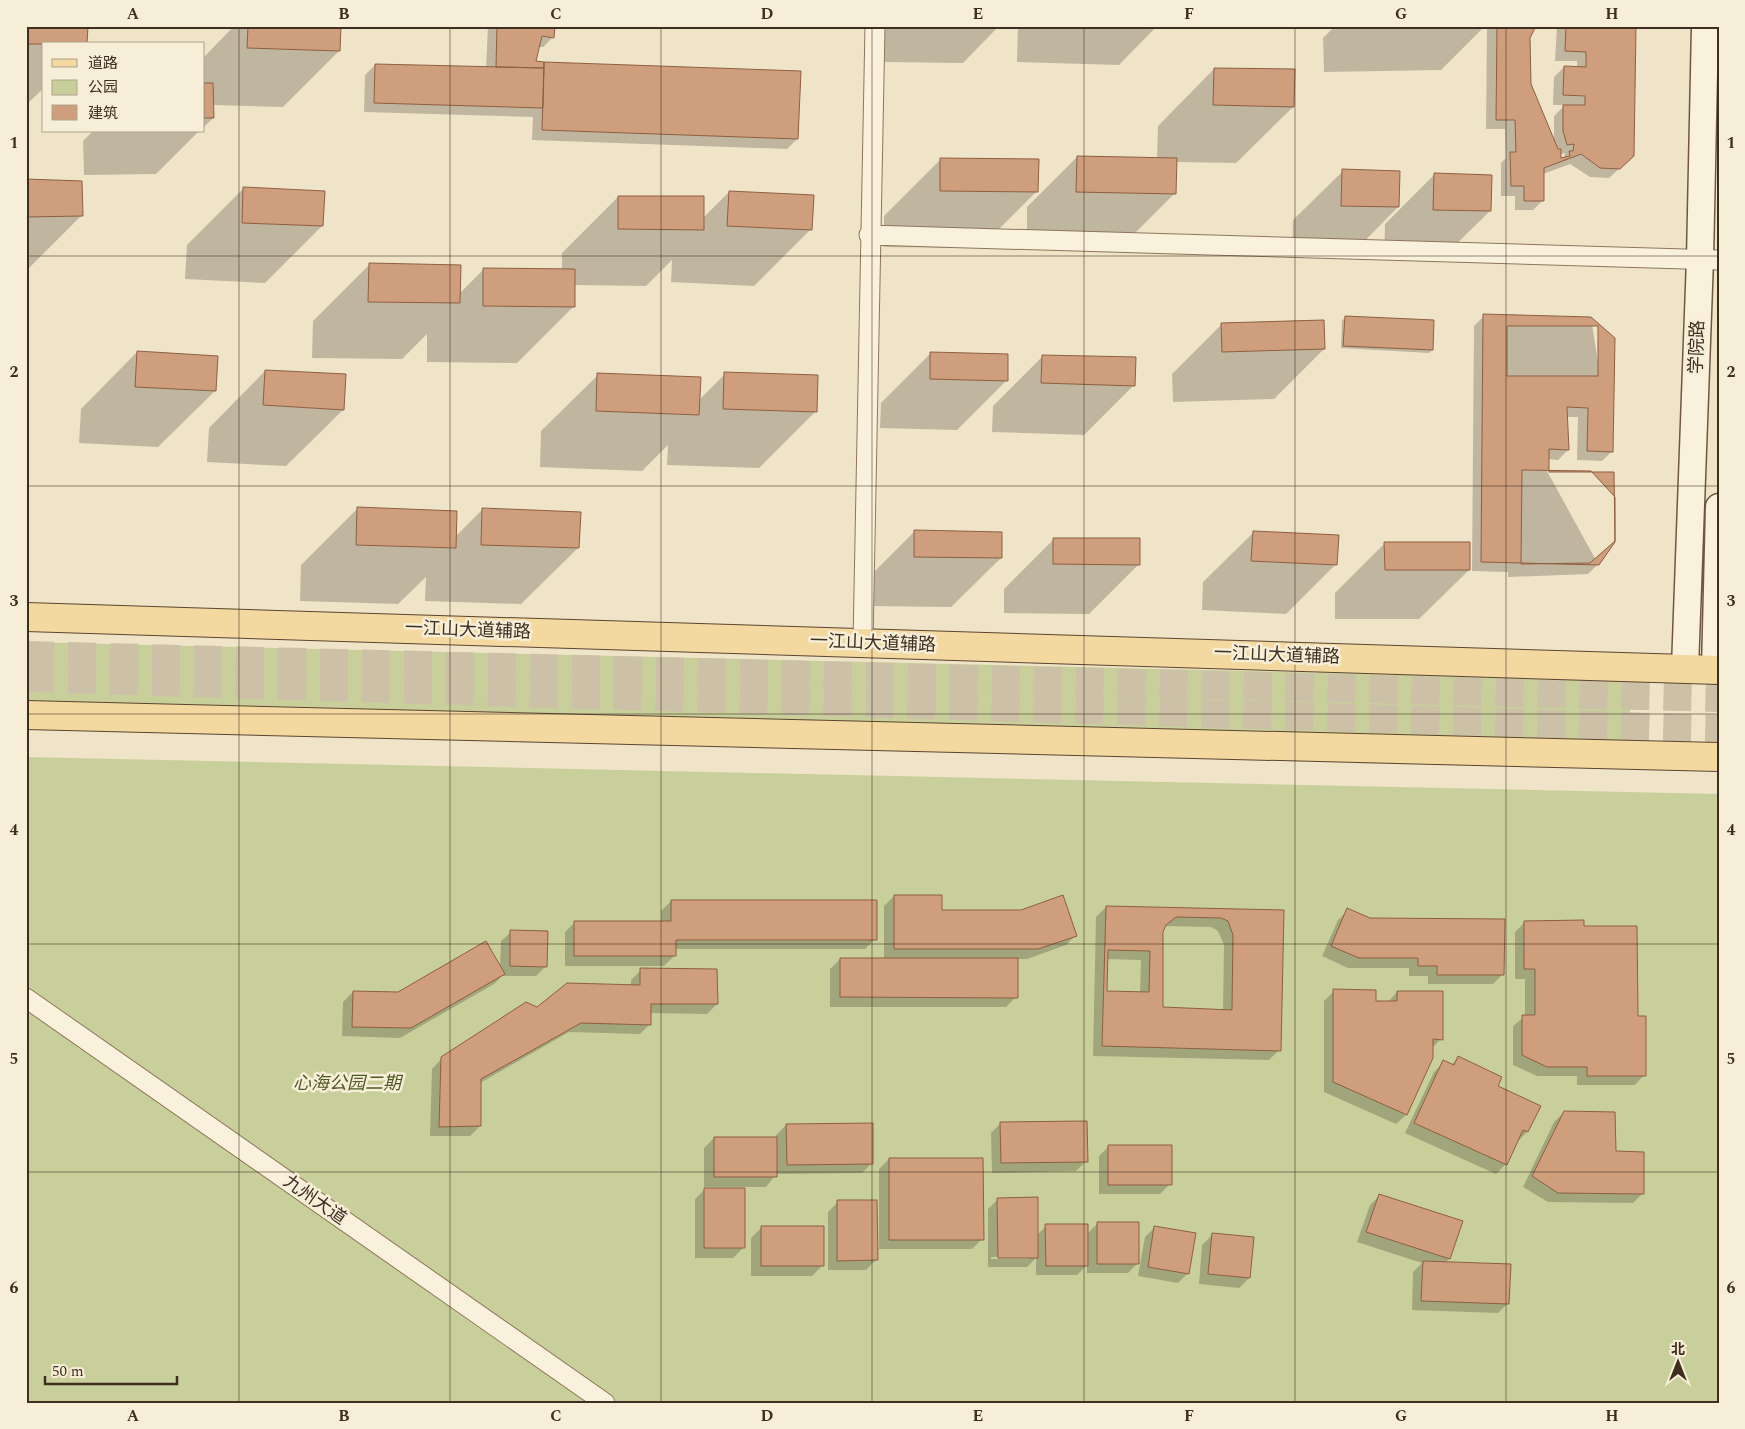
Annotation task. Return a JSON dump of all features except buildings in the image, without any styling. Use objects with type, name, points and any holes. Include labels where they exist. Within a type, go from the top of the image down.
[{"type":"main road","name":"学院路","points":[[1685,668],[1710,259],[1705,26]]},
{"type":"main road","points":[[1717,670],[1719,507]]},
{"type":"main road","points":[[26,610],[130,620]]},
{"type":"main road","name":"一江山大道辅路","points":[[26,617],[1717,670]]},
{"type":"main road","points":[[26,715],[1719,757]]},
{"type":"street","points":[[863,642],[869,235],[875,26]]},
{"type":"street","points":[[869,235],[1710,259]]},
{"type":"street","name":"九州大道","points":[[26,998],[605,1403]]},
{"type":"green space","points":[[26,642],[1632,680],[1628,741],[26,703]]},
{"type":"green space","name":"心海公园二期","points":[[26,757],[1719,794],[1719,1403],[26,1403]]},
{"type":"tunnel","points":[[26,655],[1719,698]]},
{"type":"tunnel","points":[[26,678],[1719,729]]}]
